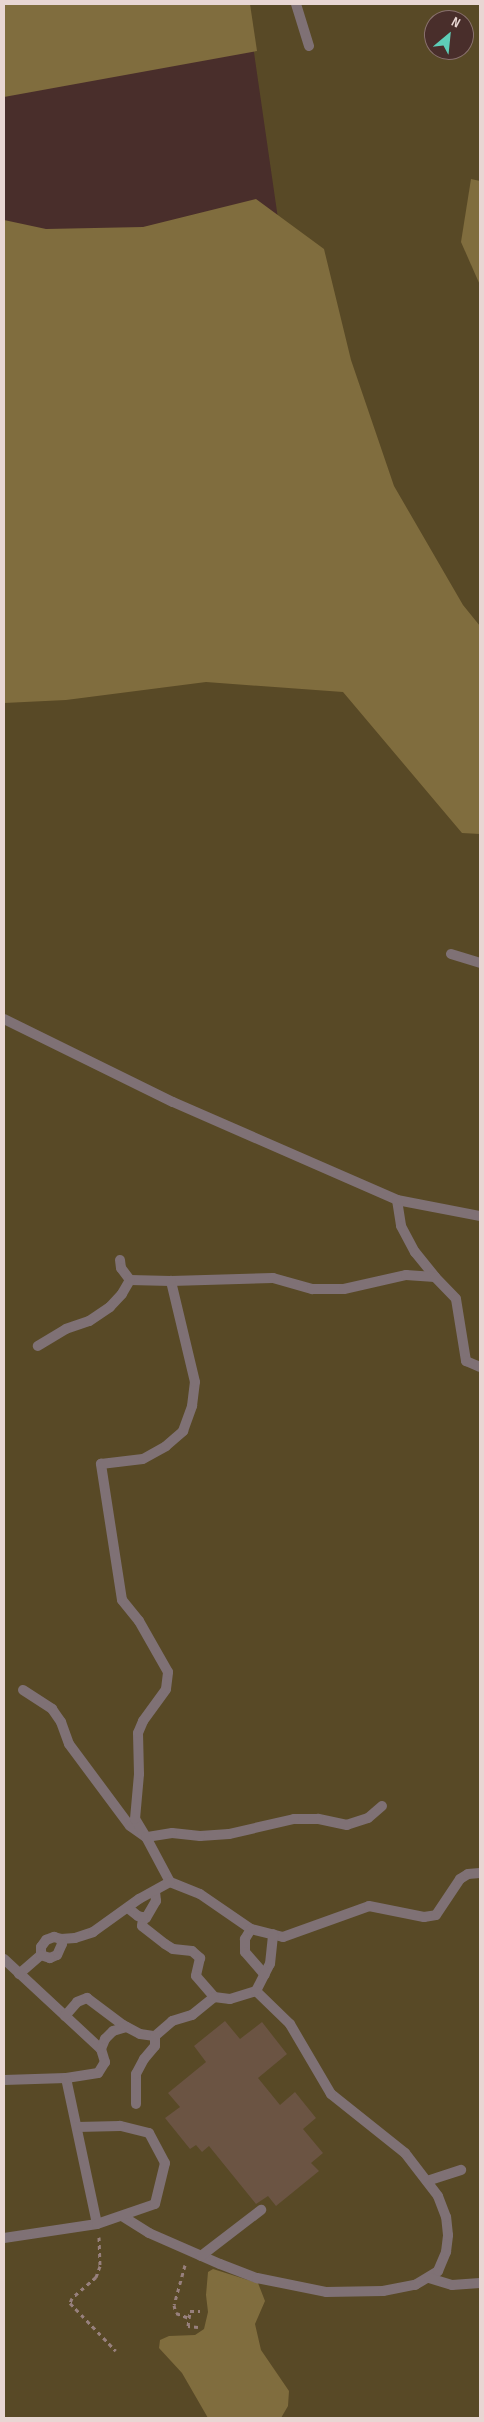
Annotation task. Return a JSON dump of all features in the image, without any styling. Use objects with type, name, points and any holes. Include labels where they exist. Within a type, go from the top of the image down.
[{"type":"lane","points":[[296,4],[309,46]]},
{"type":"lane","points":[[451,954],[480,963]]},
{"type":"lane","points":[[4,1019],[173,1102],[397,1200],[480,1216]]},
{"type":"lane","points":[[397,1200],[401,1226],[415,1252],[434,1277],[456,1299],[466,1361],[480,1367]]},
{"type":"lane","points":[[120,1260],[121,1268],[130,1280]]},
{"type":"lane","points":[[130,1280],[171,1281],[273,1278],[312,1289],[344,1289],[406,1275],[434,1277]]},
{"type":"lane","points":[[38,1346],[66,1329],[89,1320],[110,1307],[122,1294],[130,1280]]},
{"type":"lane","points":[[171,1281],[195,1382],[192,1406],[183,1431],[166,1446],[143,1459],[101,1464],[122,1600],[139,1621],[168,1672],[166,1689],[143,1721],[138,1732],[139,1774],[135,1819],[170,1882],[200,1894],[251,1928],[283,1937],[370,1906],[424,1917],[436,1915],[460,1879],[468,1874],[480,1874]]},
{"type":"lane","points":[[23,1690],[52,1709],[61,1722],[69,1744],[130,1826],[146,1837],[172,1833],[200,1836],[230,1834],[294,1819],[318,1819],[347,1825],[368,1818],[382,1806]]},
{"type":"lane","points":[[19,1974],[41,1955],[41,1947],[46,1940],[54,1937],[60,1939],[74,1938],[93,1932],[170,1882]]},
{"type":"lane","points":[[128,1908],[146,1918],[156,1901],[155,1892]]},
{"type":"lane","points":[[143,1917],[142,1926],[165,1944],[173,1949],[192,1951],[200,1958],[196,1976],[214,1997],[230,2000],[256,1991],[270,1964],[274,1934]]},
{"type":"lane","points":[[251,1928],[245,1939],[244,1952],[265,1975]]},
{"type":"lane","points":[[41,1955],[50,1958],[57,1955],[62,1944],[60,1939]]},
{"type":"lane","points":[[4,1959],[101,2049],[105,2062],[98,2073],[66,2078],[4,2080]]},
{"type":"lane","points":[[122,2216],[149,2232],[257,2278],[326,2292],[383,2291],[415,2285],[430,2278],[438,2271],[446,2252],[448,2235],[446,2217],[438,2196],[405,2153],[331,2094],[290,2024],[256,1991]]},
{"type":"lane","points":[[136,2104],[136,2074],[154,2046],[155,2036],[172,2021],[192,2015],[214,1997]]},
{"type":"lane","points":[[65,2016],[77,2002],[87,1998],[126,2027],[140,2034],[155,2036]]},
{"type":"lane","points":[[101,2049],[105,2039],[113,2031],[126,2027]]},
{"type":"lane","points":[[66,2078],[97,2224]]},
{"type":"lane","points":[[4,2238],[97,2224],[155,2204],[165,2163],[149,2133],[120,2126],[77,2127]]},
{"type":"lane","points":[[428,2181],[461,2170]]},
{"type":"lane","points":[[202,2256],[262,2210]]},
{"type":"lane","points":[[430,2278],[452,2285],[480,2282]]},
{"type":"path","points":[[97,2224],[100,2266],[96,2277],[72,2298],[70,2303],[116,2351]]},
{"type":"path","points":[[188,2249],[174,2305],[176,2313],[189,2318]]},
{"type":"path","points":[[198,2327],[188,2326],[190,2311],[200,2311]]},
{"type":"shaded area","points":[[4,4],[250,4],[257,51],[4,97]]},
{"type":"shaded area","points":[[247,4],[480,4],[480,2418],[4,2418],[4,673],[338,634]]},
{"type":"shaded area","points":[[471,179],[480,181],[480,285],[461,242]]},
{"type":"shaded area","points":[[256,199],[324,249],[351,360],[394,486],[463,605],[480,626],[480,834],[462,833],[343,692],[206,682],[66,700],[4,703],[4,220],[46,229],[143,227]]},
{"type":"shaded area","points":[[213,2269],[258,2283],[265,2301],[255,2324],[261,2350],[289,2391],[288,2406],[281,2418],[208,2418],[182,2373],[159,2348],[160,2340],[169,2336],[195,2335],[204,2329],[208,2312],[206,2295],[208,2272]]},
{"type":"building","points":[[225,2021],[240,2039],[262,2022],[287,2054],[258,2078],[280,2105],[295,2092],[316,2118],[303,2129],[323,2153],[311,2163],[319,2171],[276,2206],[268,2196],[256,2204],[209,2146],[202,2152],[196,2145],[190,2149],[165,2118],[180,2107],[168,2093],[206,2062],[194,2046]]}]
